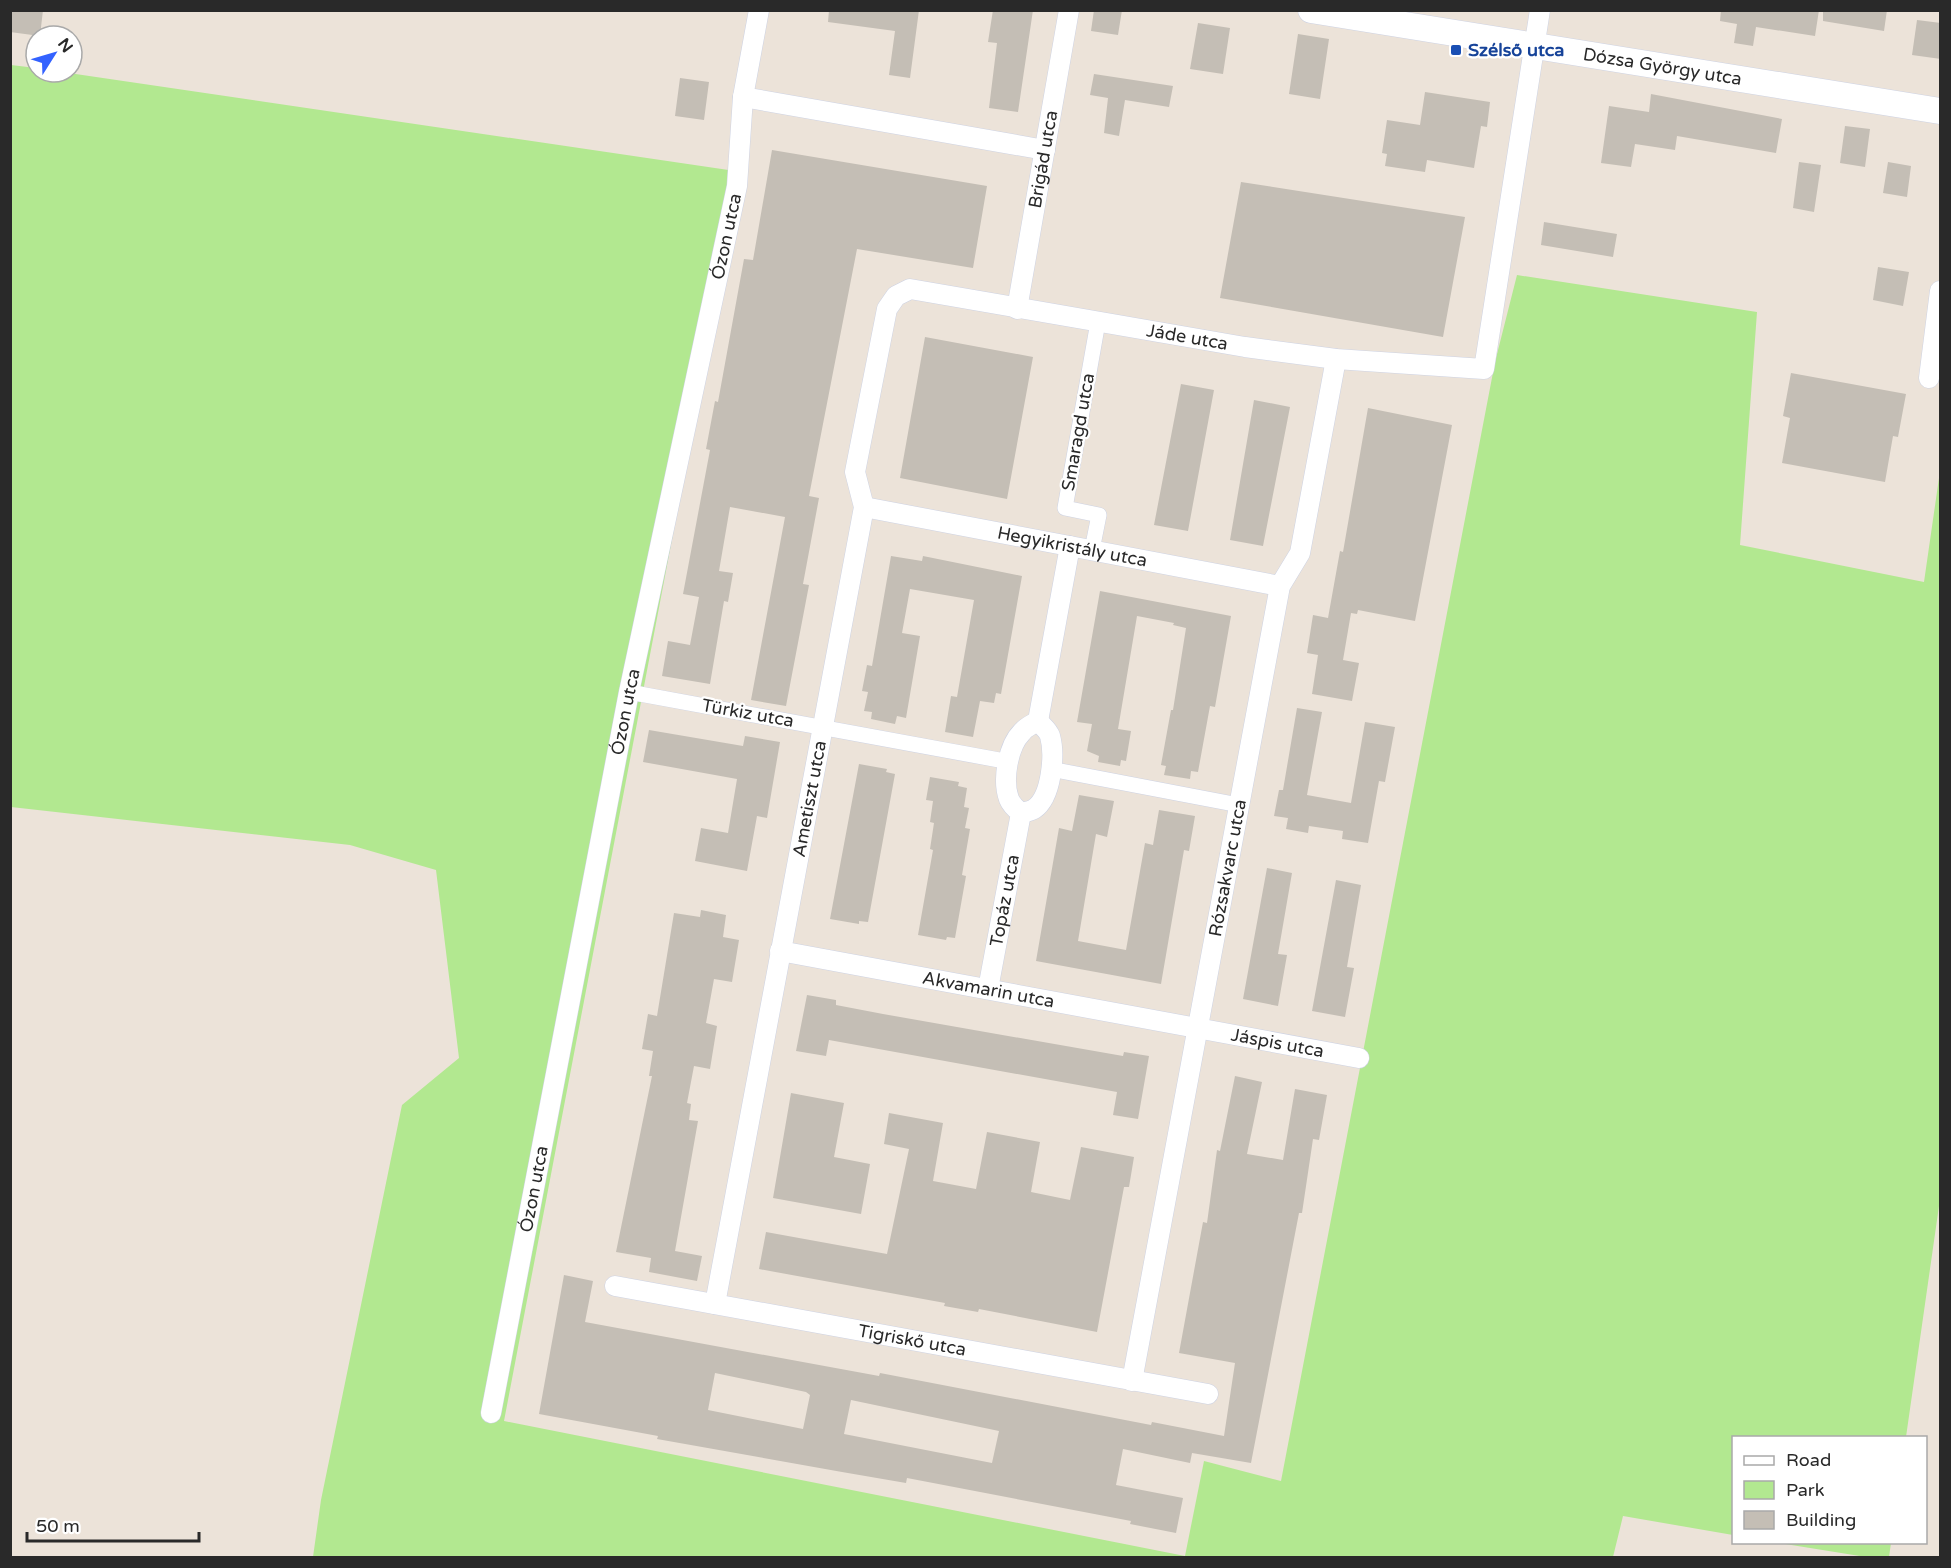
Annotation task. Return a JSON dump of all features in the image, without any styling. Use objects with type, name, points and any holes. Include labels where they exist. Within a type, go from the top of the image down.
[{"type":"street","name":"Ózon utca","points":[[491,1413],[629,692],[737,186],[743,97],[759,10]]},
{"type":"street","name":"Brigád utca","points":[[1017,309],[1069,10]]},
{"type":"street","name":"Dózsa György utca","points":[[1311,10],[1534,48],[1941,111]]},
{"type":"street","points":[[1534,48],[1540,10]]},
{"type":"street","name":"Jáde utca","points":[[896,296],[910,289],[1245,347],[1336,359],[1484,369],[1534,48]]},
{"type":"street","points":[[743,97],[1045,150]]},
{"type":"street","points":[[1929,378],[1941,291]]},
{"type":"street","name":"Ametiszt utca","points":[[715,1304],[821,726],[864,507],[855,472],[886,309],[896,296]]},
{"type":"street","name":"Smaragd utca","points":[[1092,550],[1099,514],[1065,508],[1098,322]]},
{"type":"street","name":"Rózsakvarc utca","points":[[1132,1381],[1280,586],[1300,553],[1336,359]]},
{"type":"street","name":"Hegyikristály utca","points":[[864,507],[1280,586]]},
{"type":"street","points":[[1038,721],[1049,734],[1052,753],[1050,769],[1045,796],[1035,808],[1021,813],[1010,802],[1005,786],[1014,743],[1023,730],[1038,721],[1070,546]]},
{"type":"street","name":"Türkiz utca","points":[[629,692],[1010,762]]},
{"type":"street","points":[[1050,769],[1239,805]]},
{"type":"street","name":"Topáz utca","points":[[988,989],[1021,813]]},
{"type":"street","name":"Akvamarin utca","points":[[780,951],[1197,1028]]},
{"type":"street","name":"Jáspis utca","points":[[1197,1028],[1359,1058]]},
{"type":"street","name":"Tigriskő utca","points":[[615,1286],[1208,1394]]},
{"type":"green space","points":[[11,65],[24,67],[24,84],[84,84],[84,75],[742,172],[504,1421],[1185,1556],[1204,1461],[1281,1481],[1495,362],[1517,275],[1757,312],[1740,545],[1924,582],[1940,471],[1940,1199],[1906,1436],[1732,1436],[1732,1535],[1623,1516],[1613,1557],[313,1557],[321,1500],[402,1105],[459,1058],[436,870],[350,845],[11,807]]},
{"type":"green space","points":[[1785,1544],[1891,1544],[1889,1557],[1866,1557]]},
{"type":"building","points":[[10,10],[43,10],[41,24],[24,24],[24,34],[10,32]]},
{"type":"building","points":[[829,10],[919,10],[910,78],[889,75],[895,31],[828,22]]},
{"type":"building","points":[[993,10],[1033,10],[1018,112],[989,108],[997,43],[988,42]]},
{"type":"building","points":[[1094,10],[1122,10],[1118,35],[1091,31]]},
{"type":"building","points":[[1721,10],[1819,10],[1815,36],[1756,27],[1753,46],[1734,43],[1737,24],[1720,21]]},
{"type":"building","points":[[1823,10],[1887,10],[1884,31],[1823,21]]},
{"type":"building","points":[[1917,20],[1941,23],[1941,59],[1912,55]]},
{"type":"building","points":[[1198,23],[1230,28],[1223,74],[1190,69]]},
{"type":"building","points":[[1298,34],[1329,39],[1320,99],[1289,94]]},
{"type":"building","points":[[1094,74],[1173,86],[1169,107],[1125,100],[1119,136],[1104,133],[1108,98],[1090,95]]},
{"type":"building","points":[[680,78],[709,82],[704,120],[675,116]]},
{"type":"building","points":[[1425,92],[1490,102],[1487,127],[1481,126],[1474,168],[1427,160],[1425,172],[1385,166],[1387,154],[1382,153],[1387,120],[1420,125]]},
{"type":"building","points":[[1651,94],[1782,119],[1776,153],[1677,136],[1675,150],[1635,144],[1631,167],[1601,163],[1609,106],[1649,112]]},
{"type":"building","points":[[1845,126],[1870,129],[1865,167],[1840,163]]},
{"type":"building","points":[[772,150],[987,186],[973,268],[857,249],[809,496],[819,498],[803,584],[809,585],[786,706],[751,700],[785,517],[730,507],[719,571],[733,573],[728,602],[724,601],[710,684],[662,676],[668,641],[690,645],[699,597],[683,594],[710,450],[706,449],[715,401],[718,402],[744,259],[753,260]]},
{"type":"building","points":[[1799,162],[1821,165],[1814,212],[1793,208]]},
{"type":"building","points":[[1888,162],[1911,166],[1907,197],[1883,193]]},
{"type":"building","points":[[1241,182],[1465,217],[1443,337],[1220,298]]},
{"type":"building","points":[[1544,222],[1617,234],[1613,257],[1541,245]]},
{"type":"building","points":[[1878,267],[1909,272],[1903,306],[1873,300]]},
{"type":"building","points":[[925,337],[1033,357],[1007,499],[900,478]]},
{"type":"building","points":[[1791,373],[1906,394],[1898,437],[1893,436],[1885,482],[1782,463],[1790,418],[1783,416]]},
{"type":"building","points":[[1181,384],[1214,390],[1188,531],[1154,525]]},
{"type":"building","points":[[1254,400],[1290,407],[1263,546],[1230,540]]},
{"type":"building","points":[[1368,408],[1452,425],[1415,621],[1358,610],[1357,614],[1351,613],[1343,660],[1359,663],[1352,701],[1312,694],[1318,655],[1307,653],[1313,615],[1328,618],[1340,551],[1343,552]]},
{"type":"building","points":[[891,556],[922,561],[923,556],[1022,576],[1001,694],[996,693],[994,703],[980,701],[973,737],[945,732],[951,696],[957,697],[974,600],[910,589],[902,633],[920,636],[906,718],[897,716],[895,724],[871,719],[872,712],[864,711],[868,692],[862,691],[867,665],[872,666]]},
{"type":"building","points":[[1100,591],[1231,616],[1215,707],[1210,706],[1198,772],[1191,771],[1190,779],[1164,775],[1166,766],[1161,765],[1171,710],[1173,710],[1186,628],[1173,625],[1174,623],[1137,616],[1118,729],[1131,731],[1126,761],[1121,760],[1120,766],[1098,762],[1099,756],[1087,751],[1092,724],[1077,722]]},
{"type":"building","points":[[1297,708],[1322,712],[1307,795],[1351,803],[1365,722],[1395,727],[1385,782],[1379,781],[1368,843],[1342,839],[1343,831],[1309,826],[1308,833],[1286,829],[1288,818],[1274,816],[1279,790],[1283,790]]},
{"type":"building","points":[[649,730],[743,746],[745,736],[780,742],[767,818],[757,816],[747,871],[695,861],[701,828],[728,833],[737,779],[643,762]]},
{"type":"building","points":[[859,764],[887,769],[886,772],[895,774],[868,922],[859,921],[859,924],[830,919]]},
{"type":"building","points":[[930,777],[959,782],[958,786],[967,788],[964,807],[969,808],[965,828],[970,829],[962,875],[966,876],[955,938],[947,937],[946,940],[918,935],[933,850],[930,849],[934,823],[930,822],[933,801],[926,800]]},
{"type":"building","points":[[1079,795],[1114,801],[1107,837],[1096,834],[1078,941],[1126,950],[1145,843],[1153,845],[1159,810],[1195,816],[1189,851],[1184,850],[1161,984],[1036,961],[1059,828],[1072,831]]},
{"type":"building","points":[[1267,868],[1292,873],[1278,954],[1287,955],[1278,1006],[1243,999]]},
{"type":"building","points":[[1336,880],[1361,885],[1347,967],[1354,968],[1345,1017],[1312,1011]]},
{"type":"building","points":[[701,910],[726,915],[723,937],[739,940],[732,982],[714,979],[706,1023],[717,1026],[710,1069],[694,1066],[687,1103],[691,1104],[689,1120],[698,1121],[675,1251],[702,1256],[697,1281],[649,1272],[651,1258],[616,1252],[652,1076],[649,1076],[653,1051],[642,1049],[648,1014],[657,1016],[674,913],[700,917]]},
{"type":"building","points":[[807,995],[836,1000],[836,1005],[883,1014],[1123,1056],[1124,1052],[1149,1056],[1138,1119],[1113,1115],[1117,1092],[829,1040],[826,1056],[796,1051]]},
{"type":"building","points":[[1235,1076],[1262,1082],[1247,1154],[1283,1160],[1295,1089],[1327,1095],[1319,1140],[1313,1139],[1302,1213],[1299,1213],[1251,1463],[1192,1453],[1190,1463],[1123,1449],[1116,1485],[1183,1498],[1176,1533],[1130,1524],[1131,1521],[907,1478],[906,1483],[842,1472],[657,1439],[658,1436],[539,1414],[564,1275],[593,1281],[585,1322],[879,1376],[880,1373],[1151,1425],[1152,1422],[1224,1436],[1235,1363],[1179,1353],[1203,1222],[1207,1223],[1217,1150],[1220,1151]],"holes":[[[715,1373],[806,1392],[810,1395],[803,1429],[708,1410]],[[851,1400],[999,1431],[992,1463],[844,1434]]]},
{"type":"building","points":[[791,1093],[844,1103],[834,1157],[870,1164],[861,1214],[773,1198]]},
{"type":"building","points":[[889,1113],[943,1123],[933,1181],[976,1189],[987,1132],[1040,1142],[1031,1192],[1070,1200],[1081,1147],[1134,1157],[1129,1187],[1124,1187],[1097,1332],[979,1309],[978,1312],[944,1306],[945,1303],[759,1269],[766,1232],[887,1254],[909,1149],[884,1144]]},
{"type":"place","name":"Szélső utca","points":[[1456,50]]}]
